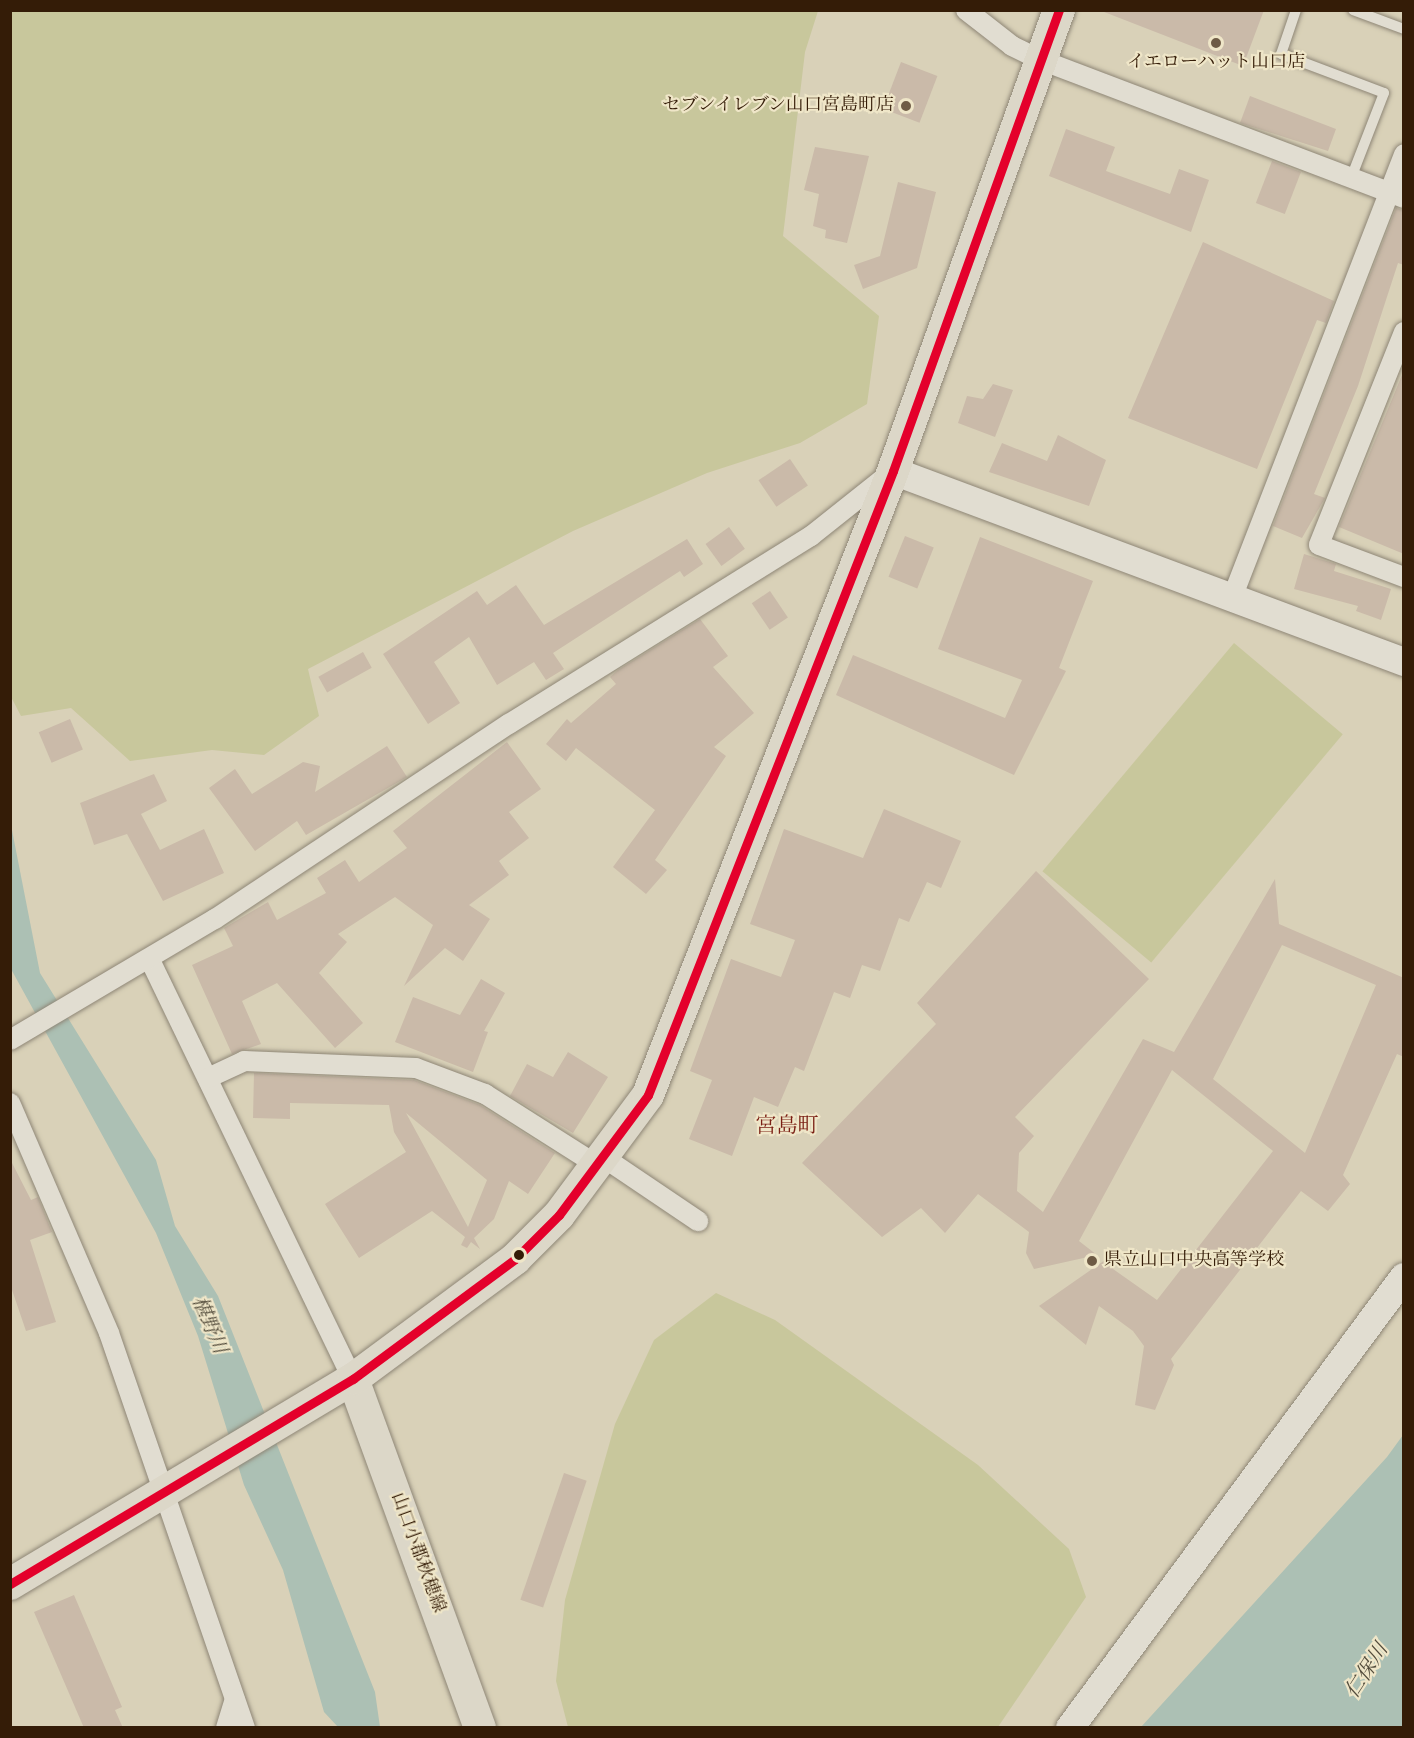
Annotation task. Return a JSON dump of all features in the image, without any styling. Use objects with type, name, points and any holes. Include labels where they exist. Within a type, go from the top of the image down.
[{"type":"main road","points":[[10,1584],[353,1379],[515,1259],[600,1161],[648,1095],[893,471],[1059,10]]},
{"type":"main road","name":"山口小郡秋穂線","points":[[353,1379],[480,1728]]},
{"type":"street","points":[[966,10],[1012,46],[1041,60],[1396,195]]},
{"type":"street","points":[[1232,598],[1396,195],[1404,154]]},
{"type":"street","points":[[1404,332],[1319,545],[1404,577]]},
{"type":"street","points":[[10,1040],[145,962],[509,723],[811,536],[893,471],[1232,598],[1402,657]]},
{"type":"street","points":[[145,962],[208,1078],[353,1379]]},
{"type":"street","points":[[208,1078],[244,1061],[416,1068],[485,1094],[698,1221]]},
{"type":"street","points":[[10,1103],[53,1195],[174,1484],[245,1728]]},
{"type":"street","points":[[1070,1728],[1404,1277]]},
{"type":"street","points":[[226,1728],[235,1699]]},
{"type":"lane","points":[[1296,10],[1281,54],[1383,93],[1351,178]]},
{"type":"lane","points":[[1353,10],[1404,29]]},
{"type":"green space","points":[[11,10],[818,11],[805,52],[783,236],[879,316],[867,404],[800,443],[707,473],[573,531],[308,669],[319,716],[264,755],[212,750],[130,761],[71,708],[21,716],[10,695]]},
{"type":"green space","points":[[1234,643],[1343,734],[1151,963],[1042,871]]},
{"type":"green space","points":[[716,1293],[775,1320],[978,1465],[1069,1549],[1086,1597],[998,1727],[568,1727],[556,1681],[565,1600],[615,1424],[654,1340]]},
{"type":"water","name":"椹野川","points":[[10,820],[40,973],[156,1160],[175,1226],[218,1296],[375,1692],[380,1727],[338,1727],[324,1712],[283,1570],[244,1485],[198,1336],[156,1233],[11,969]]},
{"type":"water","name":"仁保川","points":[[1403,1435],[1403,1727],[1141,1727],[1387,1457]]},
{"type":"building","name":"イエローハット山口店","points":[[1099,10],[1264,10],[1243,66]]},
{"type":"building","name":"セブンイレブン山口宮島町店","points":[[901,62],[937,76],[919,123],[883,109]]},
{"type":"building","points":[[1250,96],[1336,129],[1328,151],[1240,123]]},
{"type":"building","points":[[1066,129],[1115,147],[1106,171],[1170,194],[1179,169],[1209,180],[1191,232],[1049,176]]},
{"type":"building","points":[[815,147],[869,156],[847,243],[825,238],[826,230],[813,226],[819,194],[804,190]]},
{"type":"building","points":[[1272,161],[1301,172],[1285,214],[1256,203]]},
{"type":"building","points":[[898,182],[936,192],[917,268],[863,289],[854,265],[880,256]]},
{"type":"building","points":[[1396,208],[1404,210],[1404,265],[1398,263],[1358,386],[1314,494],[1325,498],[1302,538],[1273,526]]},
{"type":"building","points":[[1203,242],[1334,301],[1326,323],[1317,320],[1257,469],[1128,418]]},
{"type":"building","points":[[1402,375],[1404,375],[1404,554],[1339,527]]},
{"type":"building","points":[[993,384],[1013,390],[995,437],[958,423],[967,396],[983,399]]},
{"type":"building","points":[[1058,435],[1106,460],[1089,506],[989,472],[1002,443],[1047,461]]},
{"type":"building","points":[[790,459],[808,486],[776,507],[758,480]]},
{"type":"building","points":[[729,527],[745,549],[721,566],[706,544]]},
{"type":"building","points":[[905,536],[934,548],[917,588],[889,577]]},
{"type":"building","points":[[980,537],[1093,581],[1059,668],[1066,671],[1014,775],[836,695],[853,655],[1005,718],[1022,680],[938,649]]},
{"type":"building","points":[[687,539],[703,564],[684,577],[680,571],[553,653],[564,669],[546,680],[534,662],[497,685],[469,637],[434,662],[460,703],[428,724],[383,654],[477,591],[487,605],[516,585],[544,625]]},
{"type":"building","points":[[1304,554],[1336,564],[1334,571],[1391,589],[1381,620],[1356,611],[1358,606],[1294,589]]},
{"type":"building","points":[[770,591],[788,618],[770,630],[752,603]]},
{"type":"building","points":[[700,619],[728,656],[713,667],[754,713],[714,747],[726,756],[655,860],[667,870],[646,894],[613,867],[655,810],[576,748],[566,761],[546,744],[567,719],[571,723],[616,684],[610,677],[618,670]]},
{"type":"building","points":[[363,652],[372,668],[327,692],[318,677]]},
{"type":"building","points":[[70,719],[83,749],[52,763],[39,732]]},
{"type":"building","points":[[507,742],[541,789],[509,812],[529,838],[499,861],[509,875],[469,905],[490,919],[463,961],[445,948],[404,986],[433,925],[395,897],[338,934],[347,942],[319,973],[363,1023],[335,1048],[277,983],[242,1001],[261,1044],[232,1054],[192,965],[233,946],[224,928],[268,902],[277,920],[326,893],[317,878],[345,860],[359,882],[407,848],[393,831]]},
{"type":"building","points":[[387,746],[407,777],[306,835],[297,821],[255,851],[209,788],[235,769],[252,794],[303,762],[320,766],[315,792]]},
{"type":"building","points":[[154,774],[167,801],[141,814],[160,850],[204,829],[224,873],[163,901],[127,834],[94,845],[80,803]]},
{"type":"building","points":[[884,809],[961,841],[941,888],[927,882],[909,922],[899,918],[880,971],[862,965],[850,998],[834,992],[804,1071],[795,1067],[778,1107],[754,1097],[732,1156],[689,1139],[712,1080],[690,1071],[731,959],[781,977],[795,940],[750,924],[784,829],[863,858]]},
{"type":"building","points":[[1036,871],[1149,979],[1015,1117],[1034,1136],[1019,1153],[1017,1191],[1043,1212],[1143,1039],[1174,1052],[1275,879],[1279,924],[1404,978],[1404,1057],[1397,1054],[1343,1175],[1350,1184],[1328,1211],[1301,1191],[1171,1359],[1174,1365],[1155,1410],[1135,1405],[1144,1346],[1133,1331],[1099,1306],[1086,1345],[1039,1306],[1118,1251],[1113,1269],[1157,1300],[1273,1151],[1172,1070],[1079,1241],[1097,1255],[1034,1269],[1026,1253],[1029,1232],[978,1194],[945,1233],[921,1208],[882,1237],[802,1163],[936,1024],[917,1003]],"holes":[[[1282,945],[1376,985],[1305,1153],[1213,1079]]]},
{"type":"building","points":[[481,979],[505,993],[484,1031],[488,1032],[473,1072],[395,1042],[413,997],[460,1015]]},
{"type":"building","points":[[568,1052],[608,1077],[573,1133],[510,1096],[527,1064],[553,1077]]},
{"type":"building","points":[[254,1073],[414,1080],[480,1105],[555,1153],[528,1194],[509,1181],[494,1219],[474,1238],[480,1249],[471,1242],[467,1248],[461,1245],[465,1237],[432,1211],[359,1258],[325,1204],[406,1152],[394,1132],[389,1105],[290,1103],[290,1119],[253,1118]],"holes":[[[406,1113],[487,1180],[468,1227]]]},
{"type":"building","points":[[10,1159],[31,1200],[38,1197],[52,1232],[30,1240],[56,1322],[26,1331],[10,1284]]},
{"type":"building","points":[[564,1473],[587,1481],[543,1608],[520,1600]]},
{"type":"building","points":[[74,1595],[122,1707],[115,1710],[123,1728],[84,1728],[34,1612]]},
{"type":"transit line","points":[[10,1584],[353,1379],[515,1259],[559,1215],[648,1095],[893,471],[1059,10]]},
{"type":"place","name":"イエローハット山口店","points":[[1216,43]]},
{"type":"place","name":"セブンイレブン山口宮島町店","points":[[906,106]]},
{"type":"place","name":"県立山口中央高等学校","points":[[1092,1261]]},
{"type":"district","name":"宮島町","points":[[787,1127]]}]
